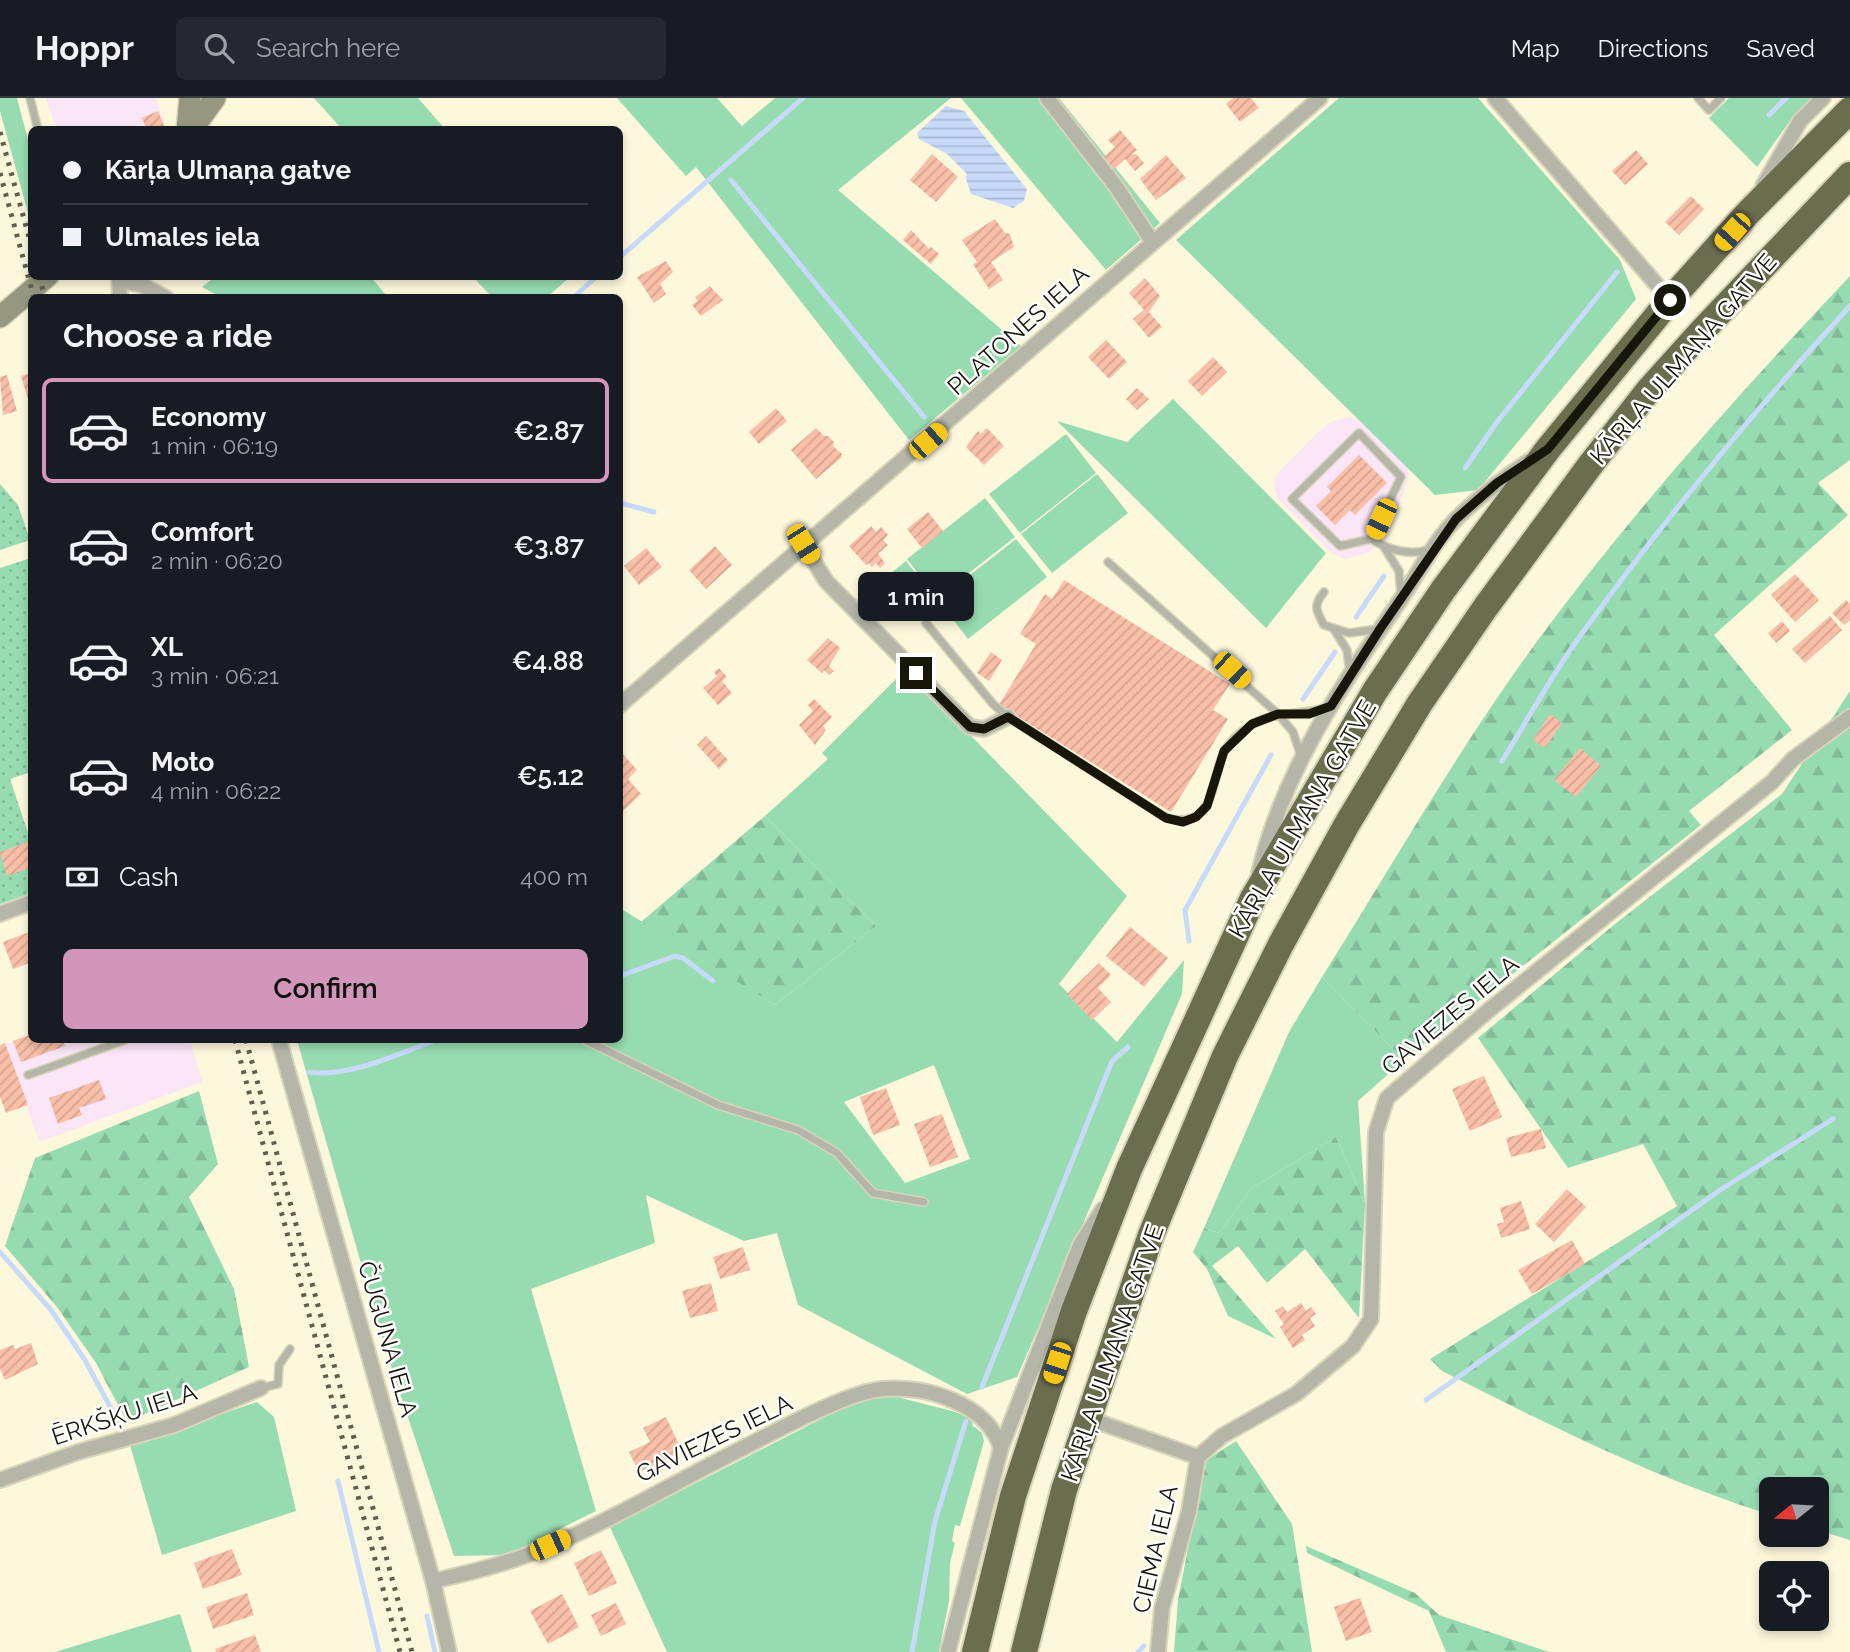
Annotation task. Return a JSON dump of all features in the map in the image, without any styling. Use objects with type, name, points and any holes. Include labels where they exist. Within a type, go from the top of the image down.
[{"type":"highway","name":"KĀRĻA ULMAŅA GATVE","points":[[975,1652],[1013,1496],[1074,1311],[1129,1169],[1253,898],[1375,691],[1443,590],[1548,449],[1670,300],[1747,214],[1850,110]]},
{"type":"highway","name":"KĀRĻA ULMAŅA GATVE","points":[[1024,1652],[1064,1490],[1151,1235],[1225,1056],[1281,944],[1347,824],[1420,703],[1485,608],[1648,391],[1850,175]]},
{"type":"street","points":[[190,98],[190,126]]},
{"type":"street","points":[[193,126],[215,98]]},
{"type":"street","points":[[1047,98],[1115,185],[1152,241]]},
{"type":"street","name":"PLATONES IELA","points":[[623,702],[1320,98]]},
{"type":"street","points":[[1495,98],[1670,300]]},
{"type":"street","points":[[1747,214],[1800,121],[1823,98]]},
{"type":"street","points":[[0,317],[43,280]]},
{"type":"street","points":[[124,280],[142,285],[159,294]]},
{"type":"street","points":[[1253,898],[1266,842],[1301,757],[1350,674],[1456,519],[1497,483],[1548,449]]},
{"type":"street","points":[[803,544],[826,581],[970,727],[984,729],[1008,717]]},
{"type":"street","name":"GAVIEZES IELA","points":[[1198,1457],[1222,1436],[1296,1394],[1353,1346],[1371,1319],[1377,1132],[1387,1098],[1489,1010],[1772,782],[1793,759],[1850,718]]},
{"type":"street","points":[[0,914],[28,904]]},
{"type":"street","name":"ČUGUNA IELA","points":[[280,1043],[433,1581],[449,1652]]},
{"type":"street","points":[[948,1652],[1001,1448],[1080,1245],[1129,1169]]},
{"type":"street","name":"ĒRKŠĶU IELA","points":[[0,1480],[78,1452],[174,1425],[261,1388]]},
{"type":"street","name":"GAVIEZES IELA","points":[[433,1581],[491,1567],[537,1551],[776,1431],[851,1398],[880,1389],[913,1390],[967,1406],[979,1413],[996,1432],[1001,1448]]},
{"type":"street","points":[[1087,1418],[1198,1457]]},
{"type":"street","name":"CIEMA IELA","points":[[1158,1652],[1162,1608],[1189,1511],[1198,1457]]},
{"type":"lane","points":[[30,98],[37,126]]},
{"type":"lane","points":[[1698,98],[1709,110],[1721,98]]},
{"type":"lane","points":[[1371,539],[1401,477],[1359,433],[1292,499],[1340,546],[1371,539],[1384,547],[1413,553],[1438,544]]},
{"type":"lane","points":[[1384,547],[1402,579],[1400,600]]},
{"type":"lane","points":[[1108,562],[1278,714],[1293,732],[1301,757]]},
{"type":"lane","points":[[1324,592],[1317,601],[1316,612],[1324,625],[1335,631],[1368,633],[1380,629]]},
{"type":"lane","points":[[926,623],[993,704],[1008,717],[1166,818],[1183,822],[1196,817],[1207,806],[1224,751],[1252,724],[1278,714],[1309,714],[1331,706]]},
{"type":"lane","points":[[1335,631],[1347,650],[1350,674]]},
{"type":"lane","points":[[28,1075],[117,1043]]},
{"type":"lane","points":[[592,1043],[718,1104],[798,1130],[837,1153],[873,1192],[924,1202]]},
{"type":"lane","points":[[261,1388],[278,1384],[279,1365],[290,1349]]},
{"type":"shaded area","points":[[46,98],[156,98],[165,126],[55,126]]},
{"type":"shaded area","points":[[1350,417],[1358,419],[1407,467],[1409,475],[1391,528],[1368,553],[1344,559],[1331,552],[1277,497],[1274,484],[1276,475],[1318,432],[1332,421]]},
{"type":"shaded area","points":[[28,1040],[28,1043],[191,1043],[202,1082],[39,1142],[5,1043]]},
{"type":"green space","points":[[0,98],[17,98],[28,140],[28,213],[0,111]]},
{"type":"green space","points":[[314,98],[418,98],[442,126],[339,126]]},
{"type":"green space","points":[[617,98],[717,98],[742,126],[775,98],[951,98],[838,190],[1021,346],[909,440],[696,167],[686,176]]},
{"type":"green space","points":[[961,98],[1059,98],[1160,223],[1106,270]]},
{"type":"green space","points":[[1339,98],[1478,98],[1620,260],[1636,299],[1478,490],[1435,495],[1176,240]]},
{"type":"green space","points":[[1729,98],[1811,98],[1792,118],[1757,167],[1709,118]]},
{"type":"green space","points":[[1850,276],[1850,460],[1818,483],[1848,515],[1714,635],[1792,730],[1689,811],[1701,825],[1404,1060],[1322,977],[1493,703],[1556,616],[1625,528],[1698,442]]},
{"type":"green space","points":[[211,280],[373,280],[385,294],[215,294],[202,287]]},
{"type":"green space","points":[[476,280],[567,280],[551,294],[489,294]]},
{"type":"green space","points":[[1173,399],[1326,553],[1266,628],[1057,421],[1127,442]]},
{"type":"green space","points":[[1066,434],[1096,473],[1020,533],[989,494]]},
{"type":"green space","points":[[1097,474],[1128,513],[1052,573],[1021,534]]},
{"type":"green space","points":[[0,484],[18,505],[28,541],[0,550]]},
{"type":"green space","points":[[985,498],[1015,537],[937,598],[907,559]]},
{"type":"green space","points":[[1016,539],[1047,577],[968,639],[938,600]]},
{"type":"green space","points":[[28,559],[28,773],[10,779],[28,833],[28,894],[0,904],[0,568]]},
{"type":"green space","points":[[906,561],[932,594],[900,619],[875,586]]},
{"type":"green space","points":[[906,669],[1127,896],[1059,984],[1117,1042],[1184,960],[1182,994],[1017,1377],[967,1394],[798,1305],[777,1233],[744,1241],[646,1195],[655,1243],[531,1289],[596,1511],[507,1555],[454,1556],[387,1354],[298,1043],[623,1043],[623,910],[775,1005],[876,926],[765,816],[828,759],[822,753]],"holes":[[[934,1065],[970,1159],[905,1183],[844,1102]]]},
{"type":"green space","points":[[1850,691],[1850,1540],[1829,1534],[1829,1477],[1759,1477],[1759,1511],[1686,1485],[1563,1431],[1442,1371],[1430,1359],[1677,1206],[1643,1144],[1568,1168],[1478,1038],[1615,924],[1782,794]]},
{"type":"green space","points":[[765,816],[876,926],[775,1005],[641,922]]},
{"type":"green space","points":[[1322,977],[1404,1060],[1358,1101],[1365,1204],[1336,1137],[1252,1188],[1219,1233],[1204,1228],[1289,1032]]},
{"type":"green space","points":[[199,1091],[218,1164],[189,1197],[234,1289],[249,1367],[127,1422],[96,1363],[57,1307],[5,1246],[35,1158]]},
{"type":"green space","points":[[1336,1137],[1365,1204],[1359,1318],[1305,1249],[1267,1283],[1238,1246],[1212,1266],[1276,1339],[1228,1316],[1207,1269],[1193,1252],[1204,1228],[1219,1233],[1252,1188]]},
{"type":"green space","points":[[893,1396],[973,1419],[972,1425],[982,1433],[984,1441],[960,1526],[955,1525],[949,1601],[939,1652],[667,1652],[610,1527],[856,1401]]},
{"type":"green space","points":[[257,1402],[274,1417],[296,1511],[162,1555],[130,1445]]},
{"type":"green space","points":[[1236,1441],[1292,1524],[1312,1652],[1174,1652],[1178,1600],[1205,1461]]},
{"type":"green space","points":[[1306,1546],[1415,1593],[1439,1615],[1549,1652],[1446,1652],[1429,1611],[1307,1553]]},
{"type":"green space","points":[[180,1614],[192,1652],[55,1652]]},
{"type":"water","points":[[946,106],[964,111],[1027,189],[1024,201],[1013,208],[971,194],[967,174],[947,154],[919,139],[917,133]]},
{"type":"building","points":[[1233,98],[1251,98],[1259,108],[1240,122],[1226,104]]},
{"type":"building","points":[[158,111],[164,126],[145,126],[142,118]]},
{"type":"building","points":[[1120,130],[1137,150],[1131,155],[1136,154],[1144,163],[1135,171],[1125,159],[1114,169],[1104,157],[1115,147],[1108,140]]},
{"type":"building","points":[[1636,150],[1648,164],[1625,185],[1612,171]]},
{"type":"building","points":[[932,154],[958,177],[936,202],[910,180]]},
{"type":"building","points":[[1166,155],[1186,178],[1156,200],[1140,179]]},
{"type":"building","points":[[1691,196],[1704,209],[1679,235],[1665,222]]},
{"type":"building","points":[[995,219],[1005,233],[1010,234],[1014,247],[991,262],[1003,280],[989,289],[973,264],[977,262],[962,240]]},
{"type":"building","points":[[911,230],[929,249],[931,247],[939,254],[931,264],[903,240]]},
{"type":"building","points":[[666,261],[673,272],[660,284],[666,294],[654,303],[637,277]]},
{"type":"building","points":[[1145,278],[1160,296],[1149,312],[1162,327],[1149,338],[1133,319],[1144,310],[1129,293]]},
{"type":"building","points":[[710,286],[723,300],[701,316],[692,305],[698,301],[695,297]]},
{"type":"building","points":[[1106,340],[1127,362],[1109,379],[1088,357]]},
{"type":"building","points":[[1213,357],[1227,372],[1202,396],[1188,381]]},
{"type":"building","points":[[28,374],[28,399],[21,376]]},
{"type":"building","points":[[7,375],[17,411],[3,415],[0,377]]},
{"type":"building","points":[[1137,388],[1149,399],[1137,410],[1126,399]]},
{"type":"building","points":[[776,408],[787,421],[759,444],[749,432]]},
{"type":"building","points":[[816,428],[834,442],[833,446],[842,454],[841,458],[816,479],[791,450]]},
{"type":"building","points":[[987,428],[1004,446],[984,465],[966,447],[978,431],[981,434]]},
{"type":"building","points":[[1359,455],[1387,483],[1355,515],[1350,510],[1335,525],[1316,506],[1331,491],[1327,487]]},
{"type":"building","points":[[928,512],[943,531],[922,548],[907,529]]},
{"type":"building","points":[[871,526],[876,532],[881,527],[888,535],[883,540],[888,545],[878,554],[885,563],[880,568],[876,563],[872,567],[869,563],[866,565],[849,546]]},
{"type":"building","points":[[715,546],[732,565],[706,589],[689,570]]},
{"type":"building","points":[[646,548],[662,567],[639,585],[624,566]]},
{"type":"building","points":[[1795,574],[1819,600],[1795,622],[1771,595]]},
{"type":"building","points":[[1064,580],[1230,684],[1213,710],[1228,719],[1171,812],[999,705],[1036,644],[1020,634],[1045,594],[1052,599]]},
{"type":"building","points":[[1846,600],[1850,604],[1850,620],[1844,625],[1832,613]]},
{"type":"building","points":[[1830,616],[1842,630],[1805,663],[1792,649]]},
{"type":"building","points":[[1782,621],[1790,631],[1776,643],[1768,633]]},
{"type":"building","points":[[828,638],[840,648],[829,666],[834,671],[829,675],[824,670],[822,673],[807,660]]},
{"type":"building","points":[[991,652],[1002,660],[989,681],[977,673]]},
{"type":"building","points":[[719,668],[727,677],[722,681],[732,693],[718,705],[703,688],[717,676],[714,672]]},
{"type":"building","points":[[814,699],[832,717],[823,726],[826,730],[815,745],[799,725],[813,711],[808,705]]},
{"type":"building","points":[[1550,714],[1562,723],[1545,748],[1533,740]]},
{"type":"building","points":[[706,736],[728,760],[719,769],[697,745]]},
{"type":"building","points":[[1580,748],[1601,766],[1576,797],[1554,780]]},
{"type":"building","points":[[623,754],[637,770],[628,779],[641,794],[623,811]]},
{"type":"building","points":[[28,842],[28,868],[7,876],[0,852]]},
{"type":"building","points":[[1130,927],[1168,958],[1144,987],[1106,956]]},
{"type":"building","points":[[28,933],[28,963],[13,969],[3,942]]},
{"type":"building","points":[[1099,963],[1111,975],[1098,988],[1111,1002],[1092,1020],[1067,994]]},
{"type":"building","points":[[28,1035],[28,1043],[64,1043],[65,1046],[21,1062],[13,1041]]},
{"type":"building","points":[[5,1043],[28,1105],[6,1113],[0,1097],[0,1045]]},
{"type":"building","points":[[1484,1076],[1502,1117],[1470,1131],[1452,1089]]},
{"type":"building","points":[[99,1080],[106,1099],[79,1108],[82,1115],[58,1124],[49,1098]]},
{"type":"building","points":[[886,1088],[900,1125],[873,1135],[860,1097]]},
{"type":"building","points":[[942,1114],[958,1157],[930,1167],[914,1124]]},
{"type":"building","points":[[1541,1129],[1546,1148],[1511,1157],[1506,1138]]},
{"type":"building","points":[[1567,1189],[1586,1207],[1554,1242],[1535,1224]]},
{"type":"building","points":[[1521,1201],[1530,1229],[1501,1238],[1497,1224],[1504,1222],[1500,1208]]},
{"type":"building","points":[[1572,1240],[1585,1264],[1532,1294],[1518,1270]]},
{"type":"building","points":[[743,1247],[750,1270],[720,1279],[713,1257]]},
{"type":"building","points":[[711,1283],[718,1311],[690,1318],[682,1291]]},
{"type":"building","points":[[1301,1303],[1306,1311],[1311,1307],[1316,1314],[1310,1318],[1315,1326],[1302,1335],[1305,1340],[1293,1348],[1280,1327],[1284,1324],[1275,1311],[1283,1306],[1287,1312]]},
{"type":"building","points":[[31,1343],[38,1364],[5,1380],[0,1368],[0,1350],[13,1345],[15,1349]]},
{"type":"building","points":[[666,1417],[682,1451],[639,1472],[629,1452],[650,1442],[643,1428]]},
{"type":"building","points":[[232,1549],[242,1575],[203,1589],[194,1563]]},
{"type":"building","points":[[601,1550],[617,1583],[589,1596],[574,1563]]},
{"type":"building","points":[[247,1593],[254,1615],[213,1629],[206,1607]]},
{"type":"building","points":[[562,1594],[579,1627],[548,1644],[530,1611]]},
{"type":"building","points":[[1360,1598],[1372,1632],[1346,1641],[1334,1607]]},
{"type":"building","points":[[616,1603],[626,1624],[601,1636],[591,1615]]},
{"type":"building","points":[[255,1635],[261,1652],[216,1652],[215,1649]]},
{"type":"waterway","points":[[623,254],[803,98]]},
{"type":"waterway","points":[[1769,115],[1786,98]]},
{"type":"waterway","points":[[731,180],[924,417]]},
{"type":"waterway","points":[[1465,468],[1497,422],[1617,272]]},
{"type":"waterway","points":[[577,294],[593,280]]},
{"type":"waterway","points":[[1502,761],[1568,654],[1642,553],[1743,427],[1850,306]]},
{"type":"waterway","points":[[623,504],[654,512]]},
{"type":"waterway","points":[[1356,617],[1384,576]]},
{"type":"waterway","points":[[1303,699],[1335,652]]},
{"type":"waterway","points":[[1189,941],[1185,910],[1271,755]]},
{"type":"waterway","points":[[623,975],[675,956],[683,958],[713,981]]},
{"type":"waterway","points":[[309,1072],[325,1073],[358,1068],[429,1043]]},
{"type":"waterway","points":[[982,1387],[1112,1061],[1128,1047]]},
{"type":"waterway","points":[[1426,1400],[1720,1190],[1833,1119]]},
{"type":"waterway","points":[[0,1252],[51,1310],[85,1360],[122,1429]]},
{"type":"waterway","points":[[912,1652],[935,1521],[966,1421]]},
{"type":"waterway","points":[[338,1481],[379,1652]]},
{"type":"waterway","points":[[427,1616],[435,1652]]},
{"type":"waterway","points":[[1138,1652],[1144,1646]]},
{"type":"railway","points":[[0,132],[28,234]]},
{"type":"railway","points":[[0,173],[28,276]]},
{"type":"railway","points":[[29,280],[33,294]]},
{"type":"railway","points":[[40,280],[44,294]]},
{"type":"railway","points":[[236,1043],[400,1652]]},
{"type":"railway","points":[[247,1043],[412,1652]]},
{"type":"route","points":[[916,673],[970,727],[984,729],[1001,723],[1008,717],[1166,818],[1183,822],[1196,817],[1207,806],[1224,751],[1236,737],[1252,724],[1278,714],[1309,714],[1331,706],[1456,519],[1497,483],[1548,449],[1670,300]]}]
